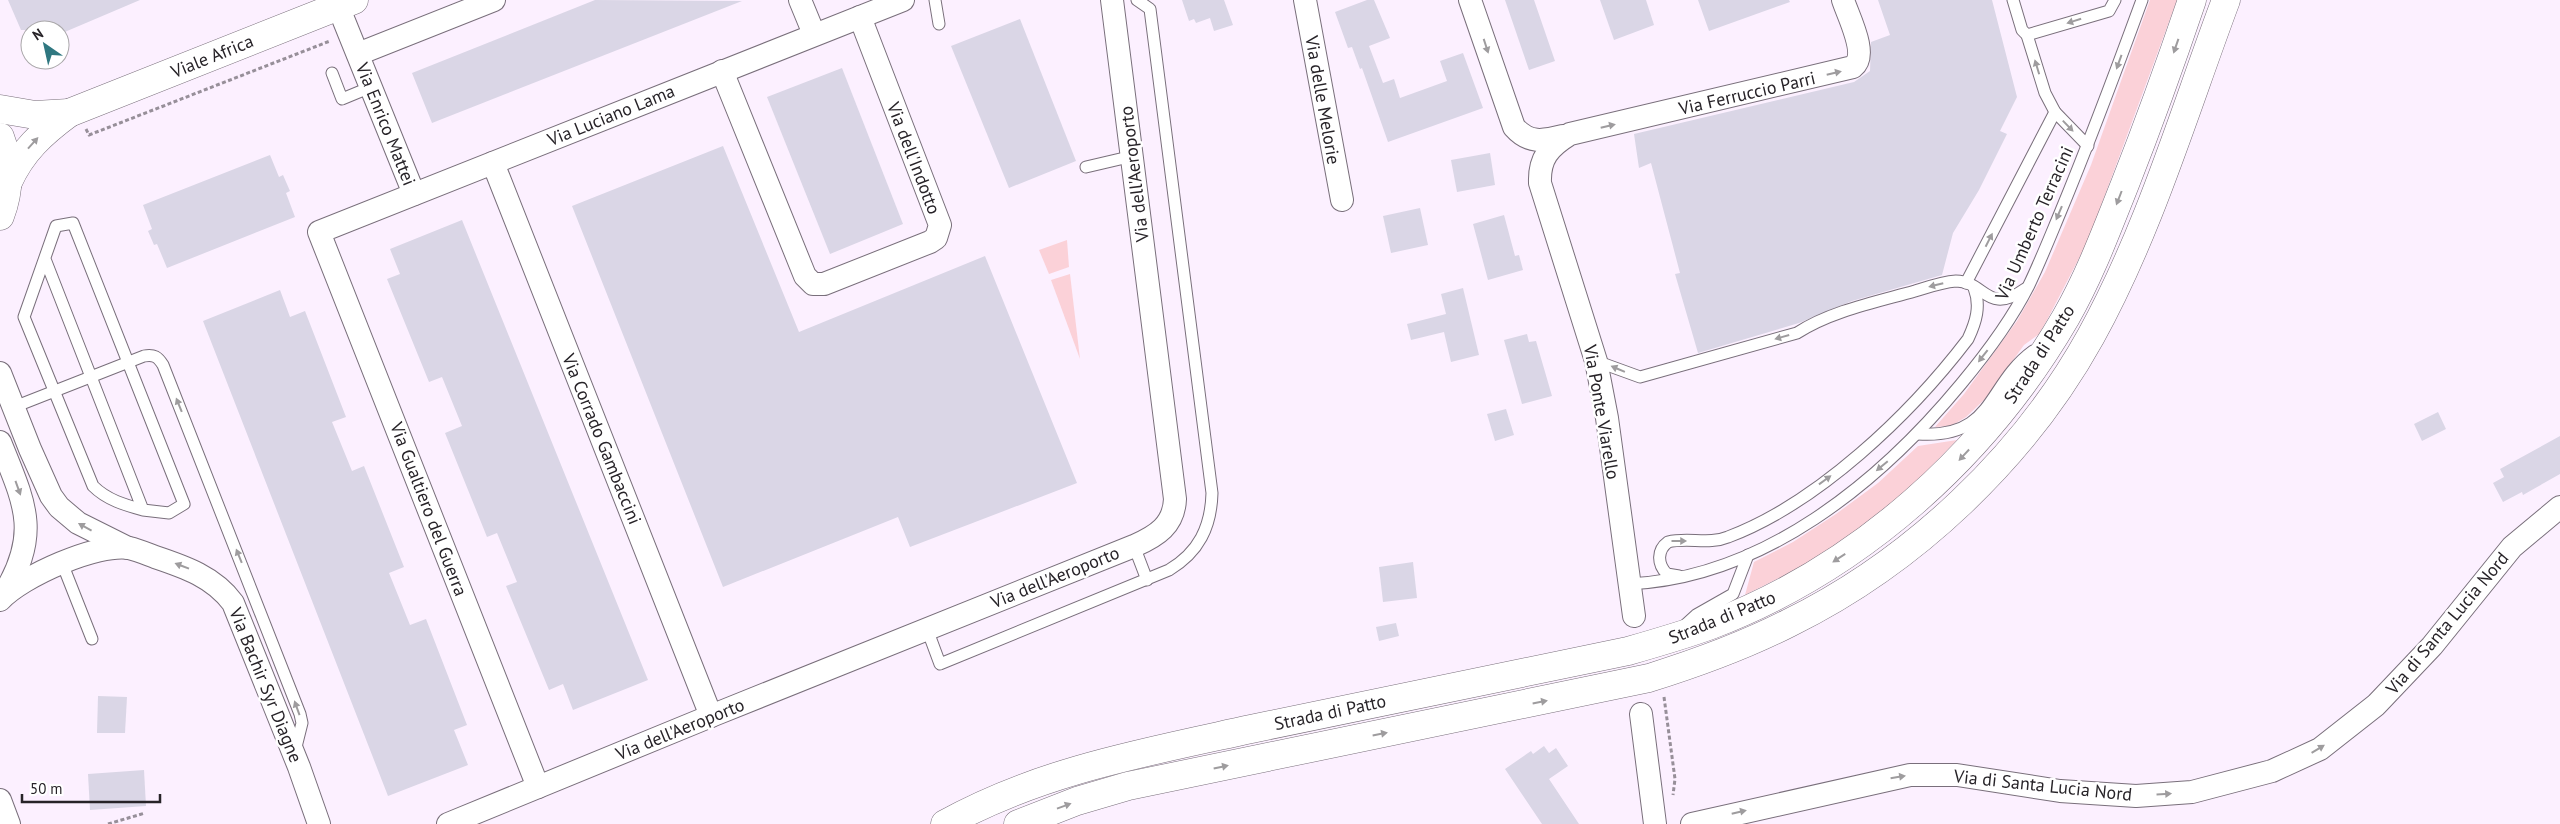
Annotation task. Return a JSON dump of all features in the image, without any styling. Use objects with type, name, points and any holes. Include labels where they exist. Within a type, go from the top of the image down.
[{"type":"main road","name":"Strada di Patto","points":[[945,824],[1024,787],[1074,770],[1128,756],[1628,651],[1670,639],[1712,624],[1774,596],[1862,543],[1960,460],[2011,400],[2066,316],[2104,237],[2155,106],[2192,0]]},
{"type":"main road","name":"Strada di Patto","points":[[1018,824],[1077,801],[1128,786],[1649,678],[1719,654],[1762,636],[1816,609],[1869,575],[1918,539],[1977,486],[2044,407],[2069,372],[2091,336],[2138,237],[2226,0]]},
{"type":"main road","name":"Viale Africa","points":[[0,216],[8,182],[23,154],[37,138],[74,111],[346,3]]},
{"type":"main road","name":"Viale Africa","points":[[0,109],[35,115],[74,111]]},
{"type":"main road","name":"Viale Africa","points":[[0,137],[6,153],[8,182]]},
{"type":"street","name":"Via Enrico Mattei","points":[[358,54],[494,0]]},
{"type":"street","points":[[800,0],[814,34]]},
{"type":"street","name":"Via Luciano Lama","points":[[319,232],[722,70],[903,0]]},
{"type":"street","name":"Via dell'Aeroporto","points":[[448,824],[1134,546],[1164,528],[1173,514],[1175,499],[1112,0]]},
{"type":"street","name":"Via delle Melorie","points":[[1305,0],[1342,200]]},
{"type":"street","name":"Via Ferruccio Parri","points":[[1470,0],[1512,123],[1524,136],[1536,141],[1853,67],[1860,61],[1860,50],[1842,0]]},
{"type":"street","name":"Via Enrico Mattei","points":[[346,3],[350,34],[414,194]]},
{"type":"street","name":"Via dell'Indotto","points":[[722,70],[805,276],[813,284],[824,284],[930,242],[936,238],[940,226],[860,16]]},
{"type":"street","name":"Via Ferruccio Parri","points":[[1540,183],[1544,154],[1570,134]]},
{"type":"street","name":"Via Corrado Gambaccini","points":[[493,163],[711,716]]},
{"type":"street","name":"Via Ponte Viarello","points":[[1540,183],[1596,360],[1634,616]]},
{"type":"street","name":"Via Gualtiero del Guerra","points":[[319,232],[538,787]]},
{"type":"street","name":"Via Bachir Syr Diagne","points":[[0,373],[48,488],[58,507],[78,523],[129,548],[199,574],[228,596],[233,603],[310,794],[319,824]]},
{"type":"street","name":"Via Bachir Syr Diagne","points":[[0,442],[23,502],[27,527],[25,543],[15,574],[0,600]]},
{"type":"street","name":"Via di Santa Lucia Nord","points":[[1692,824],[1910,775],[1957,775],[2060,791],[2136,796],[2202,790],[2272,771],[2320,749],[2376,705],[2432,646],[2512,547],[2560,507]]},
{"type":"street","name":"Via Bachir Syr Diagne","points":[[0,600],[28,578],[62,563],[103,550],[129,548]]},
{"type":"street","points":[[1641,714],[1655,824]]},
{"type":"street","points":[[310,794],[336,824]]},
{"type":"street","points":[[0,800],[9,824]]},
{"type":"lane","points":[[935,0],[939,24]]},
{"type":"lane","points":[[927,629],[940,664],[1146,580],[1182,562],[1197,547],[1209,523],[1212,493],[1150,8],[1137,0]]},
{"type":"lane","points":[[2013,0],[2022,30],[2027,35],[2045,93],[2055,112],[2088,146]]},
{"type":"lane","points":[[2027,35],[2109,11],[2115,0]]},
{"type":"lane","name":"Via Umberto Terracini","points":[[1629,584],[1655,582],[1683,576],[1748,555],[1822,513],[1918,434],[1992,344],[2028,286],[2088,146],[2142,0]]},
{"type":"lane","points":[[332,74],[342,98],[371,87]]},
{"type":"lane","points":[[1683,576],[1667,574],[1660,565],[1662,546],[1668,542],[1719,540],[1753,526],[1812,490],[1886,432],[1921,395],[1968,339],[1978,310],[1970,285],[2055,112]]},
{"type":"lane","points":[[1086,167],[1133,156]]},
{"type":"lane","points":[[73,223],[184,504],[169,513],[123,505],[99,492],[93,486],[24,317],[44,259],[56,226],[73,223]]},
{"type":"lane","points":[[44,259],[143,510]]},
{"type":"lane","points":[[1596,360],[1640,377],[1797,332],[1819,321],[1904,294],[1952,282],[1970,285],[1984,295],[2000,299],[2015,296],[2028,286]]},
{"type":"lane","points":[[1918,434],[1948,434],[1970,424],[1990,403],[2026,356],[2032,351],[2047,347]]},
{"type":"lane","points":[[14,407],[151,354],[158,357],[163,365],[300,714],[302,724],[294,755]]},
{"type":"lane","points":[[1134,546],[1146,580]]},
{"type":"lane","points":[[1670,639],[1696,616],[1733,594],[1748,555]]},
{"type":"lane","points":[[62,563],[92,639]]},
{"type":"path","points":[[74,111],[89,135],[350,34]]},
{"type":"path","points":[[1663,689],[1675,779],[1672,799]]},
{"type":"path","points":[[108,824],[145,813]]},
{"type":"shaded area","points":[[2150,0],[2177,0],[2088,241],[2039,334],[2024,345],[1985,399],[1966,417],[1951,426],[1935,427],[1964,394],[2017,321],[2045,272],[2091,165]]},
{"type":"shaded area","points":[[1067,240],[1069,267],[1049,274],[1039,250]]},
{"type":"shaded area","points":[[1070,274],[1080,359],[1051,280]]},
{"type":"shaded area","points":[[1957,440],[1901,496],[1864,527],[1821,555],[1745,595],[1754,562],[1793,542],[1836,514],[1878,483],[1918,446]]},
{"type":"building","points":[[8,0],[140,0],[70,30],[70,20],[20,20],[20,28]]},
{"type":"building","points":[[595,0],[742,1],[432,123],[412,73]]},
{"type":"building","points":[[1182,0],[1224,0],[1233,25],[1214,31],[1210,18],[1196,23],[1194,19],[1189,21]]},
{"type":"building","points":[[1367,0],[1374,0],[1390,38],[1369,46],[1383,83],[1394,79],[1400,98],[1447,81],[1440,61],[1463,53],[1483,108],[1388,142],[1362,68],[1360,69],[1352,47],[1348,48],[1335,12]]},
{"type":"building","points":[[1505,0],[1534,0],[1555,61],[1529,70]]},
{"type":"building","points":[[1600,0],[1646,0],[1654,25],[1614,40]]},
{"type":"building","points":[[1698,0],[1789,0],[1790,2],[1709,31]]},
{"type":"building","points":[[1878,0],[1992,0],[2017,97],[2000,131],[2007,134],[1979,190],[1953,233],[1942,275],[1852,301],[1799,323],[1698,353],[1675,274],[1680,273],[1651,163],[1639,168],[1634,134],[1854,82],[1870,71],[1871,42],[1890,35]]},
{"type":"building","points":[[1020,19],[1076,161],[1009,188],[951,46]]},
{"type":"building","points":[[842,68],[903,224],[830,254],[767,97]]},
{"type":"building","points":[[723,146],[799,332],[985,256],[1077,483],[910,547],[898,517],[723,587],[572,206]]},
{"type":"building","points":[[1490,153],[1495,185],[1457,192],[1451,160]]},
{"type":"building","points":[[270,155],[279,177],[283,175],[290,191],[286,193],[295,217],[167,268],[157,244],[154,245],[148,231],[152,229],[143,205]]},
{"type":"building","points":[[1420,208],[1428,245],[1391,253],[1383,216]]},
{"type":"building","points":[[1504,215],[1515,256],[1519,255],[1523,270],[1488,280],[1473,224]]},
{"type":"building","points":[[462,220],[648,680],[573,710],[563,684],[549,690],[506,586],[517,582],[497,533],[487,537],[445,433],[462,426],[442,377],[429,382],[387,279],[400,274],[390,249]]},
{"type":"building","points":[[1463,288],[1479,355],[1451,362],[1444,332],[1411,340],[1407,324],[1446,314],[1441,294]]},
{"type":"building","points":[[280,290],[290,317],[305,311],[346,417],[332,422],[352,471],[364,466],[404,567],[389,573],[410,625],[426,619],[467,725],[454,730],[468,765],[388,796],[203,321]]},
{"type":"building","points":[[1527,334],[1529,342],[1536,341],[1552,396],[1522,404],[1504,340]]},
{"type":"building","points":[[1506,409],[1514,435],[1495,441],[1487,414]]},
{"type":"building","points":[[2438,412],[2446,429],[2422,441],[2414,424]]},
{"type":"building","points":[[2560,436],[2560,474],[2523,495],[2522,492],[2503,502],[2493,483],[2504,477],[2500,469]]},
{"type":"building","points":[[1413,562],[1417,598],[1383,602],[1379,567]]},
{"type":"building","points":[[1396,623],[1399,636],[1379,641],[1376,627]]},
{"type":"building","points":[[98,696],[127,697],[125,733],[97,733]]},
{"type":"building","points":[[1544,746],[1549,753],[1556,748],[1568,766],[1549,779],[1579,824],[1542,824],[1505,769],[1531,751],[1533,754]]},
{"type":"building","points":[[144,770],[146,806],[90,810],[88,774]]}]
